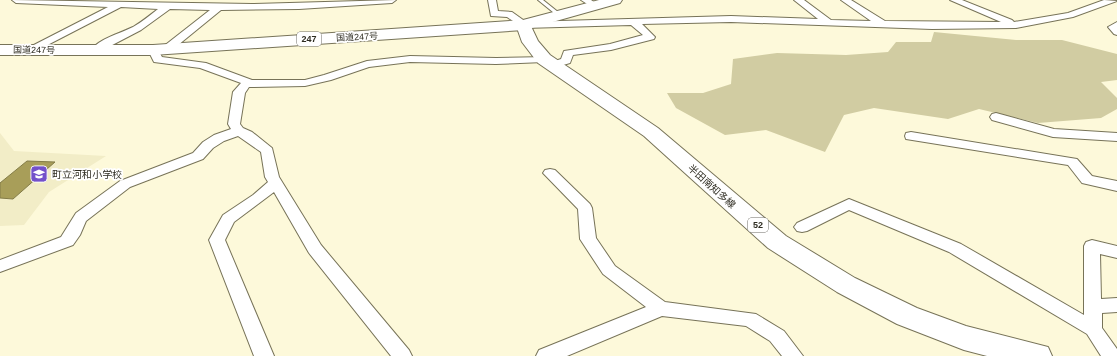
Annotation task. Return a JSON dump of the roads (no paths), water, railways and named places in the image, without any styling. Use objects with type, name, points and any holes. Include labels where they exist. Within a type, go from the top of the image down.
[{"type":"main road","name":"国道247号","points":[[0,50],[95,51],[161,49],[524,25],[561,16],[590,3],[615,0]]},
{"type":"main road","name":"半田南知多線","points":[[524,25],[530,42],[548,62],[651,132],[778,242],[846,285],[907,316],[964,338],[1037,356]]},
{"type":"street","points":[[16,0],[220,6],[316,5],[392,0]]},
{"type":"street","points":[[492,0],[494,14],[509,14],[524,25],[731,19],[883,24],[1016,25],[1070,15],[1114,2]]},
{"type":"street","points":[[798,0],[829,22]]},
{"type":"street","points":[[845,0],[883,24]]},
{"type":"street","points":[[954,0],[1016,25]]},
{"type":"street","points":[[32,50],[120,4]]},
{"type":"street","points":[[95,51],[108,42],[138,28],[169,5]]},
{"type":"street","points":[[220,6],[161,49],[158,60],[202,64],[247,81],[246,84]]},
{"type":"street","points":[[402,356],[315,249],[272,177],[267,151],[247,135],[238,131],[234,124],[239,92],[246,84],[305,83],[327,78],[367,64],[410,59],[548,62],[566,61],[568,53],[611,47],[650,37],[633,21]]},
{"type":"street","points":[[1117,25],[1113,27],[1117,32]]},
{"type":"street","points":[[996,117],[1053,132],[1117,137]]},
{"type":"street","points":[[0,266],[67,241],[72,236],[77,221],[81,217],[125,184],[198,156],[208,145],[219,138],[238,131]]},
{"type":"street","points":[[911,136],[1072,162],[1087,180],[1117,186]]},
{"type":"street","points":[[550,172],[585,208],[588,239],[609,270],[661,309]]},
{"type":"street","points":[[259,354],[217,240],[228,219],[258,198],[275,182]]},
{"type":"street","points":[[802,227],[849,204],[955,248],[1093,329],[1111,356]]},
{"type":"street","points":[[1093,329],[1092,246],[1117,252]]},
{"type":"street","points":[[1093,306],[1117,305]]},
{"type":"street","points":[[546,356],[661,309],[750,320],[777,336],[793,356]]},
{"type":"lane","points":[[540,0],[561,16]]},
{"type":"place","name":"町立河和小学校","points":[[39,174]]}]
